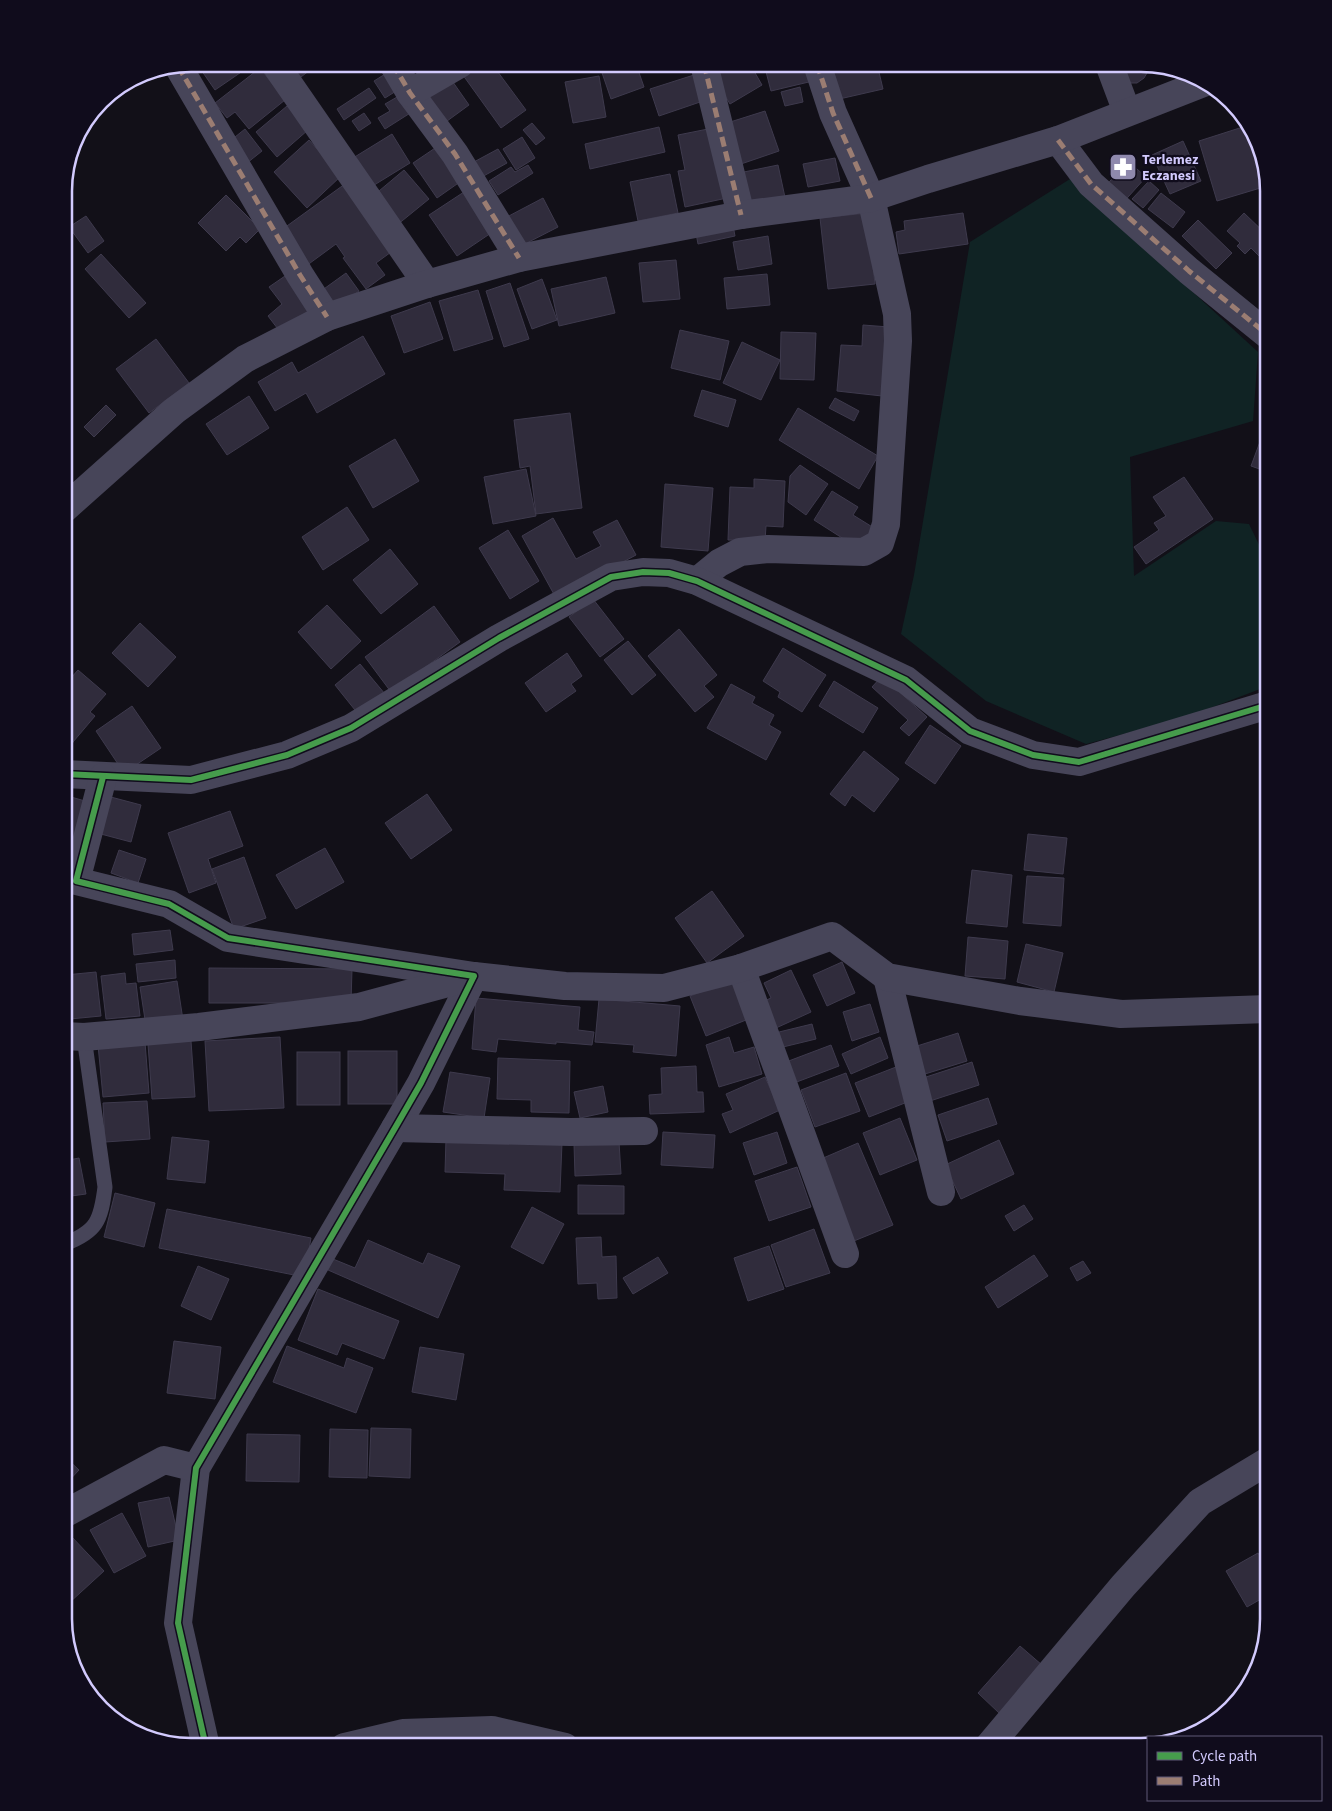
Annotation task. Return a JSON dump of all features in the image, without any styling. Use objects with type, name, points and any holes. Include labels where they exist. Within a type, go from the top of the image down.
[{"type":"street","points":[[281,72],[428,284]]},
{"type":"street","points":[[398,72],[410,93],[456,154],[519,258]]},
{"type":"street","points":[[410,93],[446,72]]},
{"type":"street","points":[[182,73],[300,275],[327,317]]},
{"type":"street","points":[[706,73],[741,215]]},
{"type":"street","points":[[697,581],[719,563],[740,552],[768,549],[864,552],[880,543],[886,524],[898,341],[897,314],[870,198],[832,113],[820,73]]},
{"type":"street","points":[[1112,73],[1127,112]]},
{"type":"street","points":[[73,501],[182,405],[246,359],[327,317],[428,284],[519,258],[741,215],[870,198],[1058,140],[1195,86]]},
{"type":"street","points":[[1058,140],[1091,184],[1189,271],[1260,329]]},
{"type":"street","points":[[73,775],[191,780],[287,755],[351,728],[499,638],[611,577],[644,572],[669,573],[697,581],[906,680],[970,731],[1033,755],[1079,762],[1260,707]]},
{"type":"street","points":[[103,777],[76,881],[169,904],[228,938],[474,976],[565,986],[664,988],[741,968],[832,936],[887,976],[1020,1001],[1121,1014],[1260,1008]]},
{"type":"street","points":[[741,968],[845,1254]]},
{"type":"street","points":[[74,1036],[199,1028],[359,1007],[474,976]]},
{"type":"street","points":[[204,1738],[178,1623],[196,1468],[421,1083],[474,976]]},
{"type":"street","points":[[887,976],[941,1192]]},
{"type":"street","points":[[395,1128],[570,1132],[644,1131]]},
{"type":"street","points":[[72,1510],[164,1460],[196,1468]]},
{"type":"street","points":[[996,1738],[1123,1586],[1200,1502],[1260,1466]]},
{"type":"street","points":[[383,1738],[404,1733],[492,1730],[526,1738]]},
{"type":"lane","points":[[72,1240],[90,1232],[99,1218],[103,1206],[105,1187],[74,1036]]},
{"type":"green space","points":[[1070,179],[1258,352],[1253,421],[1130,457],[1134,576],[1216,521],[1249,524],[1260,547],[1260,689],[1184,718],[1086,744],[986,701],[901,634],[914,575],[970,242]]},
{"type":"building","points":[[203,72],[241,72],[215,90]]},
{"type":"building","points":[[255,72],[263,72],[285,100],[249,129],[235,112],[227,118],[215,103]]},
{"type":"building","points":[[291,72],[307,72],[297,80]]},
{"type":"building","points":[[391,72],[401,88],[385,98],[374,81]]},
{"type":"building","points":[[461,72],[498,72],[526,110],[501,128]]},
{"type":"building","points":[[602,72],[639,72],[644,87],[611,99]]},
{"type":"building","points":[[719,73],[755,73],[762,85],[730,104],[713,76]]},
{"type":"building","points":[[766,73],[811,73],[813,81],[771,91]]},
{"type":"building","points":[[828,73],[879,73],[883,89],[835,100]]},
{"type":"building","points":[[1122,73],[1147,73],[1137,83],[1127,83]]},
{"type":"building","points":[[697,74],[706,100],[659,116],[650,89]]},
{"type":"building","points":[[448,75],[469,105],[443,124],[421,94]]},
{"type":"building","points":[[599,76],[606,117],[573,123],[565,82]]},
{"type":"building","points":[[800,87],[803,102],[785,106],[781,92]]},
{"type":"building","points":[[369,88],[376,98],[344,120],[337,109]]},
{"type":"building","points":[[404,93],[415,110],[385,129],[378,118],[390,111],[385,104]]},
{"type":"building","points":[[287,106],[308,130],[277,157],[256,132]]},
{"type":"building","points":[[765,111],[779,151],[741,164],[727,123]]},
{"type":"building","points":[[364,113],[371,123],[359,131],[352,121]]},
{"type":"building","points":[[532,123],[545,138],[536,145],[523,130]]},
{"type":"building","points":[[659,127],[665,152],[590,169],[585,144]]},
{"type":"building","points":[[713,128],[727,198],[685,207],[678,171],[685,170],[678,135]]},
{"type":"building","points":[[1241,128],[1255,160],[1260,188],[1217,201],[1199,141]]},
{"type":"building","points":[[245,129],[262,151],[247,163],[230,141]]},
{"type":"building","points":[[392,134],[410,163],[371,187],[353,158]]},
{"type":"building","points":[[522,137],[535,158],[516,170],[503,149]]},
{"type":"building","points":[[309,140],[341,176],[307,208],[274,172]]},
{"type":"building","points":[[1183,141],[1201,181],[1170,194],[1152,155]]},
{"type":"building","points":[[444,142],[467,177],[437,198],[413,163]]},
{"type":"building","points":[[498,149],[507,163],[480,178],[472,163]]},
{"type":"building","points":[[835,158],[840,181],[808,187],[803,164]]},
{"type":"building","points":[[1128,161],[1146,177],[1120,206],[1102,190]]},
{"type":"building","points":[[528,165],[533,173],[498,195],[489,181],[511,167],[515,172]]},
{"type":"building","points":[[778,165],[786,202],[746,210],[739,173]]},
{"type":"building","points":[[404,170],[429,199],[397,225],[373,196]]},
{"type":"building","points":[[670,174],[678,213],[638,221],[630,182]]},
{"type":"building","points":[[349,181],[398,247],[376,263],[385,275],[366,289],[343,258],[345,257],[336,244],[306,266],[280,231]]},
{"type":"building","points":[[1149,181],[1159,190],[1143,208],[1132,199]]},
{"type":"building","points":[[467,190],[494,231],[457,256],[429,215]]},
{"type":"building","points":[[1161,193],[1185,212],[1173,228],[1148,209]]},
{"type":"building","points":[[226,195],[260,229],[246,243],[240,237],[226,251],[198,223]]},
{"type":"building","points":[[543,198],[558,227],[519,247],[505,218]]},
{"type":"building","points":[[867,213],[875,284],[828,289],[820,218]]},
{"type":"building","points":[[963,213],[968,244],[899,254],[896,232],[905,230],[904,221]]},
{"type":"building","points":[[1244,213],[1260,228],[1260,257],[1251,248],[1245,254],[1237,246],[1240,243],[1227,231]]},
{"type":"building","points":[[86,216],[104,241],[88,253],[73,232],[73,224]]},
{"type":"building","points":[[732,220],[735,236],[698,244],[695,228]]},
{"type":"building","points":[[1198,220],[1232,253],[1216,269],[1182,236]]},
{"type":"building","points":[[768,236],[772,264],[738,270],[733,242]]},
{"type":"building","points":[[101,254],[146,303],[129,318],[85,269]]},
{"type":"building","points":[[676,260],[680,299],[643,302],[639,263]]},
{"type":"building","points":[[346,273],[359,291],[334,309],[321,291]]},
{"type":"building","points":[[767,274],[770,305],[727,309],[724,278]]},
{"type":"building","points":[[285,276],[311,310],[281,333],[268,316],[282,304],[269,287]]},
{"type":"building","points":[[606,277],[615,313],[559,326],[551,289]]},
{"type":"building","points":[[542,279],[557,320],[532,329],[517,289]]},
{"type":"building","points":[[510,283],[529,339],[504,347],[486,291]]},
{"type":"building","points":[[478,290],[493,339],[454,351],[439,301]]},
{"type":"building","points":[[430,302],[443,339],[404,353],[391,316]]},
{"type":"building","points":[[863,325],[889,327],[882,396],[837,391],[841,345],[862,346]]},
{"type":"building","points":[[680,330],[729,341],[720,380],[671,368]]},
{"type":"building","points":[[781,332],[816,333],[814,380],[780,379]]},
{"type":"building","points":[[363,336],[385,374],[317,413],[306,393],[275,411],[258,382],[292,362],[298,373]]},
{"type":"building","points":[[156,339],[189,383],[149,413],[116,369]]},
{"type":"building","points":[[742,342],[780,360],[761,400],[723,383]]},
{"type":"building","points":[[702,390],[736,400],[728,427],[694,416]]},
{"type":"building","points":[[249,396],[269,428],[227,455],[206,424]]},
{"type":"building","points":[[835,398],[859,411],[854,421],[829,408]]},
{"type":"building","points":[[106,405],[116,415],[94,437],[84,427]]},
{"type":"building","points":[[798,408],[878,456],[859,489],[779,440]]},
{"type":"building","points":[[570,413],[582,508],[536,514],[530,466],[520,468],[514,420]]},
{"type":"building","points":[[395,439],[419,481],[373,508],[349,466]]},
{"type":"building","points":[[1260,442],[1260,469],[1251,466]]},
{"type":"building","points":[[800,465],[828,484],[806,515],[788,502],[790,476]]},
{"type":"building","points":[[526,469],[536,516],[493,524],[484,477]]},
{"type":"building","points":[[1184,477],[1213,519],[1146,564],[1134,547],[1159,530],[1154,523],[1166,516],[1153,497]]},
{"type":"building","points":[[754,479],[785,481],[783,527],[766,526],[765,541],[728,540],[730,487],[754,488]]},
{"type":"building","points":[[665,484],[713,488],[708,551],[661,547]]},
{"type":"building","points":[[832,491],[858,507],[853,515],[874,528],[861,550],[814,520]]},
{"type":"building","points":[[347,507],[369,540],[323,570],[302,537]]},
{"type":"building","points":[[553,518],[576,559],[601,546],[593,532],[617,520],[636,555],[556,598],[522,536]]},
{"type":"building","points":[[508,530],[539,581],[510,599],[479,548]]},
{"type":"building","points":[[390,549],[418,584],[381,614],[353,580]]},
{"type":"building","points":[[593,599],[624,639],[600,657],[569,617]]},
{"type":"building","points":[[327,605],[361,641],[331,669],[298,632]]},
{"type":"building","points":[[434,606],[460,642],[391,692],[365,657]]},
{"type":"building","points":[[140,623],[176,657],[148,687],[112,653]]},
{"type":"building","points":[[679,629],[717,675],[704,686],[714,697],[695,712],[648,656]]},
{"type":"building","points":[[628,641],[656,675],[632,695],[604,660]]},
{"type":"building","points":[[783,648],[826,675],[802,712],[778,697],[780,692],[763,681]]},
{"type":"building","points":[[567,653],[582,676],[571,684],[576,691],[546,712],[525,683]]},
{"type":"building","points":[[360,664],[385,694],[359,715],[335,685]]},
{"type":"building","points":[[78,670],[106,694],[90,712],[95,716],[73,743],[73,676]]},
{"type":"building","points":[[882,676],[927,717],[909,736],[900,728],[908,720],[872,687]]},
{"type":"building","points":[[834,681],[878,708],[863,733],[819,706]]},
{"type":"building","points":[[731,684],[755,697],[752,703],[774,715],[769,725],[781,732],[766,760],[707,728]]},
{"type":"building","points":[[132,706],[161,748],[124,773],[96,731]]},
{"type":"building","points":[[930,725],[961,746],[935,784],[905,763]]},
{"type":"building","points":[[864,751],[899,779],[874,812],[852,795],[845,806],[830,794]]},
{"type":"building","points":[[427,794],[452,830],[411,859],[385,823]]},
{"type":"building","points":[[107,796],[141,805],[131,842],[97,833]]},
{"type":"building","points":[[73,797],[92,803],[80,844],[73,842]]},
{"type":"building","points":[[230,811],[243,846],[208,859],[216,883],[189,893],[168,833]]},
{"type":"building","points":[[1028,834],[1067,838],[1063,874],[1024,870]]},
{"type":"building","points":[[325,848],[344,882],[296,909],[276,875]]},
{"type":"building","points":[[119,850],[146,859],[138,883],[111,873]]},
{"type":"building","points":[[244,857],[266,918],[234,929],[212,869]]},
{"type":"building","points":[[972,870],[1012,875],[1007,927],[966,923]]},
{"type":"building","points":[[1027,876],[1064,878],[1061,926],[1023,923]]},
{"type":"building","points":[[712,891],[744,936],[707,963],[675,918]]},
{"type":"building","points":[[170,930],[173,950],[134,955],[132,934]]},
{"type":"building","points":[[968,937],[1008,941],[1005,979],[965,976]]},
{"type":"building","points":[[1026,944],[1063,953],[1054,992],[1017,982]]},
{"type":"building","points":[[175,960],[176,978],[138,982],[136,964]]},
{"type":"building","points":[[842,962],[855,993],[827,1006],[813,975]]},
{"type":"building","points":[[209,968],[352,969],[351,1003],[209,1003]]},
{"type":"building","points":[[791,970],[811,1012],[776,1028],[762,1002],[771,998],[764,983]]},
{"type":"building","points":[[96,972],[101,1016],[72,1019],[72,974]]},
{"type":"building","points":[[125,973],[126,984],[136,983],[140,1016],[106,1019],[101,976]]},
{"type":"building","points":[[736,979],[751,1018],[706,1036],[690,996]]},
{"type":"building","points":[[177,981],[183,1020],[146,1026],[140,987]]},
{"type":"building","points":[[476,998],[580,1007],[578,1030],[594,1032],[592,1045],[498,1039],[496,1052],[472,1049]]},
{"type":"building","points":[[599,999],[680,1006],[676,1056],[633,1052],[634,1045],[595,1042]]},
{"type":"building","points":[[870,1004],[879,1032],[852,1041],[843,1012]]},
{"type":"building","points":[[812,1024],[816,1039],[783,1047],[779,1032]]},
{"type":"building","points":[[958,1033],[967,1061],[925,1074],[917,1046]]},
{"type":"building","points":[[280,1037],[284,1108],[209,1111],[205,1041]]},
{"type":"building","points":[[729,1037],[734,1053],[754,1047],[762,1074],[719,1087],[706,1045]]},
{"type":"building","points":[[880,1037],[888,1058],[851,1074],[842,1054]]},
{"type":"building","points":[[191,1041],[195,1097],[152,1099],[148,1044]]},
{"type":"building","points":[[145,1042],[149,1093],[103,1097],[98,1045]]},
{"type":"building","points":[[831,1045],[839,1066],[794,1083],[786,1062]]},
{"type":"building","points":[[348,1051],[397,1051],[397,1104],[348,1104]]},
{"type":"building","points":[[297,1052],[340,1052],[340,1105],[297,1105]]},
{"type":"building","points":[[498,1058],[570,1061],[569,1113],[531,1112],[531,1100],[497,1099]]},
{"type":"building","points":[[972,1062],[979,1085],[930,1101],[923,1078]]},
{"type":"building","points":[[696,1066],[697,1092],[703,1092],[704,1112],[650,1114],[649,1095],[662,1094],[661,1068]]},
{"type":"building","points":[[896,1067],[910,1101],[869,1117],[855,1083]]},
{"type":"building","points":[[450,1072],[490,1078],[484,1118],[443,1112]]},
{"type":"building","points":[[846,1073],[860,1111],[815,1127],[801,1090]]},
{"type":"building","points":[[765,1077],[780,1110],[730,1133],[722,1114],[733,1110],[726,1094]]},
{"type":"building","points":[[603,1086],[608,1112],[580,1118],[574,1092]]},
{"type":"building","points":[[988,1098],[997,1124],[947,1141],[938,1115]]},
{"type":"building","points":[[147,1101],[150,1139],[105,1142],[103,1103]]},
{"type":"building","points":[[900,1118],[917,1160],[880,1175],[863,1133]]},
{"type":"building","points":[[663,1132],[715,1135],[713,1168],[661,1165]]},
{"type":"building","points":[[777,1132],[787,1163],[754,1175],[743,1143]]},
{"type":"building","points":[[172,1137],[209,1141],[205,1183],[167,1179]]},
{"type":"building","points":[[446,1139],[562,1143],[560,1192],[504,1190],[505,1174],[445,1172]]},
{"type":"building","points":[[999,1140],[1014,1174],[961,1199],[945,1165]]},
{"type":"building","points":[[619,1142],[621,1174],[575,1176],[574,1144]]},
{"type":"building","points":[[858,1143],[893,1225],[849,1243],[814,1162]]},
{"type":"building","points":[[79,1158],[86,1194],[72,1196],[72,1159]]},
{"type":"building","points":[[797,1167],[811,1207],[769,1221],[755,1181]]},
{"type":"building","points":[[578,1185],[624,1186],[624,1214],[578,1214]]},
{"type":"building","points":[[115,1193],[155,1203],[144,1247],[104,1237]]},
{"type":"building","points":[[1024,1205],[1033,1219],[1014,1231],[1005,1216]]},
{"type":"building","points":[[532,1207],[564,1224],[543,1264],[511,1247]]},
{"type":"building","points":[[167,1209],[311,1238],[304,1277],[159,1248]]},
{"type":"building","points":[[814,1229],[830,1273],[786,1287],[771,1245]]},
{"type":"building","points":[[601,1237],[602,1257],[616,1256],[617,1298],[598,1299],[597,1283],[578,1284],[576,1238]]},
{"type":"building","points":[[368,1240],[423,1264],[428,1253],[460,1266],[438,1318],[328,1270],[333,1259],[355,1268]]},
{"type":"building","points":[[769,1246],[784,1289],[748,1301],[734,1258]]},
{"type":"building","points":[[1034,1255],[1048,1276],[998,1308],[985,1287]]},
{"type":"building","points":[[658,1257],[668,1273],[633,1294],[623,1278]]},
{"type":"building","points":[[1083,1261],[1091,1273],[1077,1281],[1070,1268]]},
{"type":"building","points":[[198,1266],[229,1279],[211,1320],[181,1306]]},
{"type":"building","points":[[318,1289],[399,1321],[384,1359],[342,1343],[337,1355],[298,1340]]},
{"type":"building","points":[[174,1341],[221,1347],[215,1399],[167,1393]]},
{"type":"building","points":[[287,1346],[344,1368],[347,1358],[373,1368],[356,1413],[273,1382]]},
{"type":"building","points":[[420,1347],[464,1354],[456,1400],[412,1392]]},
{"type":"building","points":[[371,1428],[411,1429],[410,1478],[369,1476]]},
{"type":"building","points":[[330,1429],[368,1430],[367,1478],[329,1477]]},
{"type":"building","points":[[247,1434],[300,1435],[299,1482],[246,1481]]},
{"type":"building","points":[[72,1464],[79,1470],[72,1477]]},
{"type":"building","points":[[169,1497],[179,1540],[148,1547],[138,1503]]},
{"type":"building","points":[[122,1513],[146,1556],[114,1573],[90,1530]]},
{"type":"building","points":[[72,1537],[104,1571],[72,1600]]},
{"type":"building","points":[[1258,1553],[1260,1557],[1260,1600],[1247,1607],[1226,1571]]},
{"type":"building","points":[[1020,1646],[1042,1665],[999,1713],[978,1693]]},
{"type":"marked path","points":[[398,72],[410,93],[455,154],[519,258]]},
{"type":"marked path","points":[[182,73],[300,275],[327,317]]},
{"type":"marked path","points":[[706,73],[741,215]]},
{"type":"marked path","points":[[820,73],[833,113],[871,198]]},
{"type":"marked path","points":[[1058,140],[1091,184],[1189,271],[1260,329]]},
{"type":"cycle path","points":[[73,774],[191,780],[287,755],[351,728],[499,638],[611,577],[643,572],[669,573],[697,581],[906,680],[970,731],[1033,755],[1079,762],[1260,707]]},
{"type":"cycle path","points":[[103,777],[76,881],[169,904],[228,938],[474,976],[421,1083],[196,1468],[178,1623],[204,1738]]},
{"type":"place","name":"Terlemez Eczanesi","points":[[1123,167]]}]
